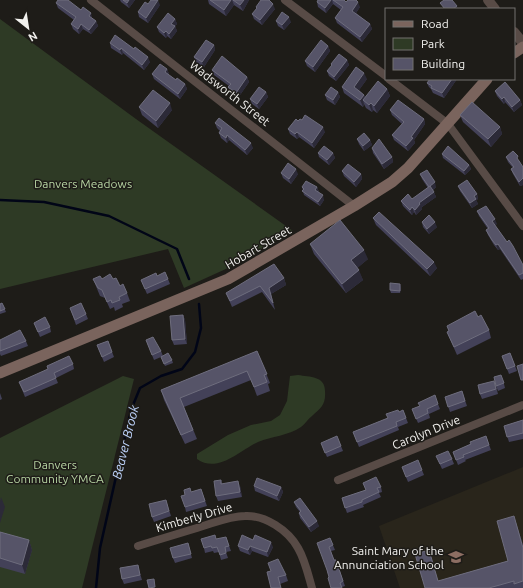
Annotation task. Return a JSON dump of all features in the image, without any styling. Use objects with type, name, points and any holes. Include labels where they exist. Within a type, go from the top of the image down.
[{"type":"main road","name":"Hobart Street","points":[[0,373],[222,282],[354,206],[400,175],[448,124],[486,80]]},
{"type":"street","name":"Wadsworth Street","points":[[91,0],[354,206]]},
{"type":"street","points":[[285,0],[385,75]]},
{"type":"street","points":[[488,0],[494,8]]},
{"type":"street","points":[[515,33],[523,43]]},
{"type":"street","points":[[390,80],[448,124],[523,226]]},
{"type":"street","name":"Carolyn Drive","points":[[338,480],[523,405]]},
{"type":"street","name":"Kimberly Drive","points":[[138,546],[218,521],[245,516],[261,518],[274,524],[290,538],[297,547],[303,559],[312,588]]},
{"type":"shaded area","name":"Saint Mary of the Annunciation School","points":[[523,467],[523,588],[400,588],[379,526]]},
{"type":"green space","name":"Danvers Meadows","points":[[0,19],[136,119],[293,231],[228,268],[184,288],[168,249],[0,289]]},
{"type":"green space","points":[[298,375],[320,380],[325,391],[324,403],[302,426],[291,432],[258,442],[221,462],[213,464],[205,463],[197,459],[197,454],[228,435],[251,425],[271,421],[280,415],[287,401],[290,376]]},
{"type":"green space","name":"Danvers Community YMCA","points":[[123,376],[134,379],[82,588],[0,588],[0,438]]},
{"type":"building","points":[[58,0],[68,0],[81,10],[83,7],[91,13],[89,16],[96,21],[89,30],[81,24],[78,29],[71,24],[76,17],[56,3]]},
{"type":"building","points":[[151,0],[158,0],[146,18],[138,12],[145,2],[148,4]]},
{"type":"building","points":[[210,0],[231,0],[224,10]]},
{"type":"building","points":[[233,0],[244,0],[240,5]]},
{"type":"building","points":[[261,0],[269,0],[273,4],[260,20],[252,14]]},
{"type":"building","points":[[318,0],[331,0],[325,8],[317,2]]},
{"type":"building","points":[[333,0],[344,0],[346,2],[348,0],[356,0],[358,2],[352,11],[370,24],[360,37],[335,18],[343,7]]},
{"type":"building","points":[[444,0],[452,0],[457,6],[454,8],[444,8],[440,3]]},
{"type":"building","points":[[282,12],[289,17],[282,25],[276,21]]},
{"type":"building","points":[[168,13],[175,19],[171,24],[175,26],[169,34],[166,31],[164,33],[157,27]]},
{"type":"building","points":[[115,35],[148,57],[142,65],[121,48],[120,50],[110,43]]},
{"type":"building","points":[[206,40],[214,45],[202,62],[194,57]]},
{"type":"building","points":[[321,40],[328,46],[313,67],[305,61]]},
{"type":"building","points":[[339,54],[347,60],[334,77],[327,71]]},
{"type":"building","points":[[222,56],[247,77],[236,93],[228,87],[231,84],[212,70]]},
{"type":"building","points":[[160,64],[167,69],[165,72],[176,80],[177,78],[185,84],[178,94],[152,74]]},
{"type":"building","points":[[356,67],[364,73],[354,87],[364,95],[360,100],[342,87]]},
{"type":"building","points":[[429,80],[451,80],[442,93],[431,88],[432,86],[427,83]]},
{"type":"building","points":[[378,81],[387,89],[374,106],[371,103],[369,105],[363,100]]},
{"type":"building","points":[[505,82],[520,100],[512,107],[504,97],[502,99],[495,91]]},
{"type":"building","points":[[259,87],[266,92],[257,104],[250,99]]},
{"type":"building","points":[[331,87],[338,92],[333,100],[325,95]]},
{"type":"building","points":[[153,90],[170,103],[156,121],[139,107]]},
{"type":"building","points":[[398,100],[424,119],[411,137],[413,138],[406,146],[392,135],[404,122],[390,110]]},
{"type":"building","points":[[472,102],[500,127],[488,139],[460,115]]},
{"type":"building","points":[[305,115],[323,127],[312,143],[297,132],[295,134],[288,129],[296,119],[298,121],[300,119],[302,120]]},
{"type":"building","points":[[219,118],[251,143],[245,150],[227,135],[226,138],[219,133],[222,128],[215,123]]},
{"type":"building","points":[[364,133],[370,140],[363,146],[357,139]]},
{"type":"building","points":[[379,139],[392,157],[382,164],[372,148]]},
{"type":"building","points":[[324,146],[333,153],[327,160],[318,153]]},
{"type":"building","points":[[448,146],[469,165],[464,171],[442,154]]},
{"type":"building","points":[[513,151],[518,156],[517,158],[523,167],[523,178],[519,182],[511,169],[514,167],[506,157]]},
{"type":"building","points":[[288,163],[296,169],[289,179],[281,173]]},
{"type":"building","points":[[348,164],[361,174],[354,182],[342,171]]},
{"type":"building","points":[[427,170],[435,182],[429,187],[420,174]]},
{"type":"building","points":[[467,180],[477,194],[474,196],[476,199],[470,203],[458,186]]},
{"type":"building","points":[[306,181],[317,187],[315,190],[323,195],[318,202],[302,191],[304,189],[302,187]]},
{"type":"building","points":[[430,186],[434,192],[419,203],[420,204],[415,210],[412,207],[410,210],[401,201],[408,194],[412,199]]},
{"type":"building","points":[[486,206],[495,219],[492,221],[507,242],[509,240],[513,246],[523,265],[523,273],[519,275],[498,244],[496,245],[486,230],[489,228],[477,211]]},
{"type":"building","points":[[379,212],[434,262],[427,269],[373,218]]},
{"type":"building","points":[[429,215],[435,222],[427,229],[422,222]]},
{"type":"building","points":[[340,220],[364,250],[351,260],[359,270],[342,284],[310,244]]},
{"type":"building","points":[[274,264],[284,278],[269,288],[273,303],[260,286],[230,301],[226,293]]},
{"type":"building","points":[[165,272],[168,279],[145,289],[141,280],[156,273],[157,276]]},
{"type":"building","points":[[110,274],[113,279],[116,278],[120,286],[123,284],[127,293],[119,297],[120,300],[112,303],[111,300],[107,302],[102,290],[98,288],[93,279],[100,276],[102,279]]},
{"type":"building","points":[[390,283],[400,284],[400,291],[390,290]]},
{"type":"building","points":[[2,303],[5,309],[0,311],[0,304]]},
{"type":"building","points":[[81,303],[86,314],[75,320],[70,308]]},
{"type":"building","points":[[475,311],[478,317],[481,315],[489,330],[454,347],[447,332],[449,331],[447,326]]},
{"type":"building","points":[[183,315],[185,339],[172,340],[170,316]]},
{"type":"building","points":[[45,317],[50,327],[38,332],[34,323]]},
{"type":"building","points":[[20,330],[26,341],[0,351],[0,340]]},
{"type":"building","points":[[153,337],[161,351],[152,355],[146,340]]},
{"type":"building","points":[[108,341],[112,352],[102,357],[97,345]]},
{"type":"building","points":[[257,351],[267,374],[264,375],[267,382],[254,387],[247,371],[180,398],[193,430],[181,435],[161,390]]},
{"type":"building","points":[[168,353],[172,360],[164,364],[161,357]]},
{"type":"building","points":[[510,353],[515,366],[507,369],[502,356]]},
{"type":"building","points":[[69,356],[73,364],[54,373],[56,378],[24,392],[19,382],[48,369],[47,366]]},
{"type":"building","points":[[523,364],[523,380],[521,380],[517,366]]},
{"type":"building","points":[[501,375],[504,383],[496,386],[494,377]]},
{"type":"building","points":[[494,381],[496,389],[480,394],[478,385]]},
{"type":"building","points":[[462,391],[465,401],[448,407],[445,397]]},
{"type":"building","points":[[435,395],[438,404],[427,409],[428,413],[416,419],[412,409],[420,406],[418,403]]},
{"type":"building","points":[[398,410],[399,412],[403,410],[406,418],[396,422],[397,426],[357,442],[353,432],[388,418],[386,414]]},
{"type":"building","points":[[523,420],[523,433],[507,437],[504,426]]},
{"type":"building","points":[[337,436],[341,446],[325,453],[321,443]]},
{"type":"building","points":[[486,436],[489,445],[463,455],[464,457],[456,460],[453,452],[471,444],[470,442]]},
{"type":"building","points":[[448,451],[452,459],[440,464],[436,456]]},
{"type":"building","points":[[418,460],[422,470],[406,477],[402,467]]},
{"type":"building","points":[[376,477],[381,487],[377,488],[379,492],[362,500],[362,502],[345,508],[342,498],[366,490],[363,483]]},
{"type":"building","points":[[257,478],[281,487],[277,496],[254,486]]},
{"type":"building","points":[[221,480],[221,484],[238,481],[240,492],[216,496],[214,481]]},
{"type":"building","points":[[190,488],[191,492],[201,489],[205,501],[185,507],[181,496],[185,495],[184,490]]},
{"type":"building","points":[[300,498],[317,521],[309,527],[299,513],[301,511],[294,502]]},
{"type":"building","points":[[166,500],[169,511],[152,517],[149,504]]},
{"type":"building","points":[[514,516],[523,548],[523,581],[514,584],[514,581],[489,588],[425,588],[415,554],[429,550],[438,581],[508,561],[497,521]]},
{"type":"building","points":[[0,532],[29,540],[22,565],[0,558]]},
{"type":"building","points":[[215,535],[216,539],[226,537],[229,546],[225,547],[226,553],[220,555],[217,547],[212,548],[211,546],[204,548],[201,539]]},
{"type":"building","points":[[242,535],[253,540],[255,535],[271,542],[267,552],[250,546],[248,550],[238,546]]},
{"type":"building","points":[[330,538],[333,545],[329,547],[334,560],[336,560],[343,581],[340,583],[342,588],[331,588],[327,570],[317,543]]},
{"type":"building","points":[[188,543],[191,554],[173,558],[170,548]]},
{"type":"building","points":[[278,559],[286,575],[278,577],[281,588],[271,588],[267,572],[271,571],[268,563]]},
{"type":"building","points":[[138,565],[140,575],[122,579],[120,568]]},
{"type":"building","points":[[154,579],[155,587],[149,588],[147,580]]},
{"type":"waterway","name":"Beaver Brook","points":[[0,200],[44,202],[109,216],[177,249],[189,279]]},
{"type":"waterway","name":"Beaver Brook","points":[[96,588],[100,548],[131,410],[140,388],[161,376],[182,369],[195,352],[201,328],[199,304]]},
{"type":"place","name":"Saint Mary of the Annunciation School","points":[[456,557]]}]
